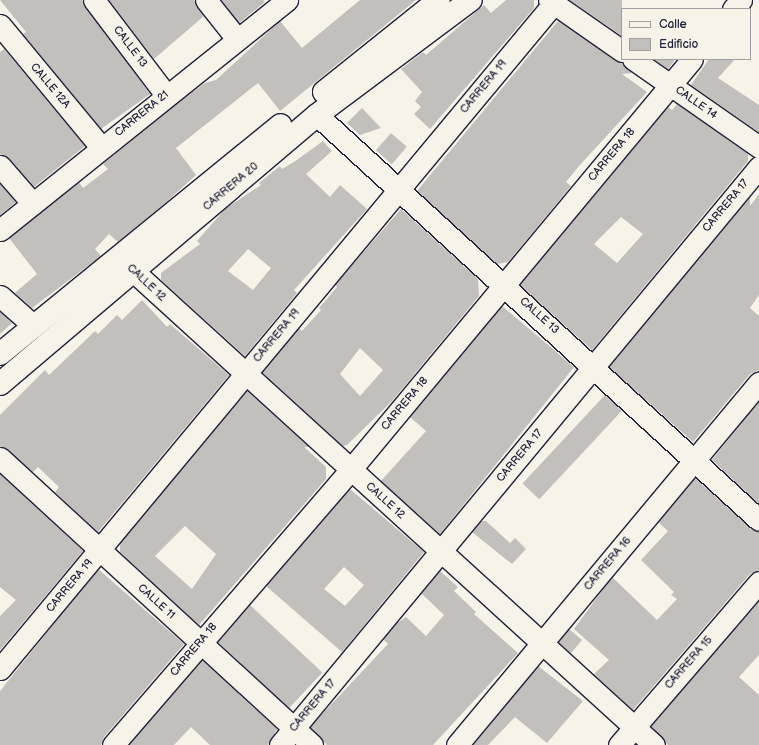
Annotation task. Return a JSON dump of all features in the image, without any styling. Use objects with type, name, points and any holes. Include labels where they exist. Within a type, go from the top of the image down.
[{"type":"main road","name":"CARRERA 20","points":[[0,384],[124,263],[439,0]]},
{"type":"main road","name":"CARRERA 20","points":[[0,354],[34,326],[124,263],[317,115],[471,0]]},
{"type":"street","name":"CALLE 13","points":[[94,0],[166,95]]},
{"type":"street","points":[[206,0],[237,39]]},
{"type":"street","name":"CARRERA 21","points":[[0,230],[101,147],[287,0]]},
{"type":"street","points":[[734,8],[741,0]]},
{"type":"street","points":[[551,2],[621,50]]},
{"type":"street","name":"CARRERA 19","points":[[0,669],[398,190],[551,2]]},
{"type":"street","name":"CALLE 12A","points":[[0,25],[101,147]]},
{"type":"street","name":"CALLE 14","points":[[634,60],[759,147]]},
{"type":"street","name":"CARRERA 18","points":[[113,745],[200,642],[351,470],[691,60]]},
{"type":"street","name":"CALLE 13","points":[[317,115],[696,459],[759,520]]},
{"type":"street","points":[[0,166],[33,204]]},
{"type":"street","name":"CARRERA 17","points":[[280,745],[759,167]]},
{"type":"street","name":"CALLE 12","points":[[124,263],[245,375],[654,745]]},
{"type":"street","points":[[0,296],[34,326]]},
{"type":"street","name":"CARRERA 16","points":[[457,745],[759,382]]},
{"type":"street","name":"CALLE 11","points":[[0,458],[312,745]]},
{"type":"street","name":"CARRERA 15","points":[[619,745],[759,582]]},
{"type":"building","points":[[0,0],[82,0],[150,94],[101,129],[23,34],[26,32]]},
{"type":"building","points":[[109,0],[194,0],[204,16],[154,59]]},
{"type":"building","points":[[221,0],[263,0],[265,2],[239,23]]},
{"type":"building","points":[[360,0],[416,0],[280,111],[258,83],[176,148],[196,175],[165,203],[118,242],[109,234],[95,249],[101,256],[32,308],[15,293],[37,274],[9,238],[79,182],[83,188],[108,169],[103,164],[179,102],[205,83],[216,80],[280,21],[302,48]]},
{"type":"building","points":[[506,0],[534,0],[534,8],[430,129],[414,114],[421,107],[415,101],[422,92],[401,69],[423,52],[426,55],[484,5],[491,13]]},
{"type":"building","points":[[570,0],[622,0],[621,35]]},
{"type":"building","points":[[558,21],[622,63],[632,73],[622,74],[647,92],[579,166],[566,182],[571,186],[508,262],[497,264],[417,191]]},
{"type":"building","points":[[4,49],[85,146],[34,187],[9,158],[0,154],[0,52]]},
{"type":"building","points":[[655,60],[674,60],[668,69]]},
{"type":"building","points":[[708,60],[734,60],[718,78],[759,105],[759,132],[691,85]]},
{"type":"building","points":[[677,104],[748,154],[748,161],[592,350],[520,285],[668,107],[672,110]],"holes":[[[621,217],[643,234],[617,263],[594,244]]]},
{"type":"building","points":[[362,108],[381,128],[360,135],[347,123]]},
{"type":"building","points":[[391,133],[407,147],[392,164],[376,150]]},
{"type":"building","points":[[323,141],[332,151],[306,174],[330,197],[340,185],[367,209],[294,290],[297,293],[245,356],[161,280],[161,273],[200,244],[197,241],[225,209],[261,185],[259,183],[280,166],[282,169]],"holes":[[[248,249],[271,268],[253,290],[228,271]]]},
{"type":"building","points":[[0,184],[16,202],[0,215]]},
{"type":"building","points":[[759,194],[759,295],[750,308],[759,316],[759,370],[750,374],[693,442],[609,367],[750,197],[750,206]]},
{"type":"building","points":[[401,209],[478,279],[479,296],[392,401],[347,445],[343,446],[262,372],[299,328],[302,331],[321,310],[319,308],[337,287],[335,285]],"holes":[[[360,348],[383,370],[360,396],[340,374]]]},
{"type":"building","points":[[142,300],[167,327],[170,324],[229,375],[98,532],[55,492],[59,487],[38,467],[33,472],[0,446],[0,415],[45,370],[49,375],[95,331],[98,334],[117,315],[122,320]]},
{"type":"building","points":[[502,306],[574,367],[440,534],[381,481],[426,431],[410,417]]},
{"type":"building","points":[[0,312],[12,323],[0,334]]},
{"type":"building","points":[[247,391],[309,447],[304,447],[326,467],[326,479],[199,625],[120,552],[120,543]],"holes":[[[185,526],[216,554],[192,589],[155,556]]]},
{"type":"building","points":[[605,395],[622,411],[539,499],[522,483]]},
{"type":"building","points":[[759,401],[759,504],[712,460]]},
{"type":"building","points":[[0,474],[83,551],[0,650],[0,616],[16,600],[0,587]]},
{"type":"building","points":[[695,478],[751,529],[759,532],[759,570],[750,574],[633,710],[594,674],[609,660],[574,629],[612,577],[657,620],[677,599],[671,595],[674,592],[641,560],[668,531],[658,522]]},
{"type":"building","points":[[350,489],[424,552],[342,652],[266,586]],"holes":[[[344,567],[364,585],[345,606],[324,589]]]},
{"type":"building","points":[[481,521],[486,521],[510,543],[515,538],[526,549],[512,564],[472,532]]},
{"type":"building","points":[[98,569],[184,644],[104,737],[101,745],[0,745],[0,691]]},
{"type":"building","points":[[440,571],[458,587],[454,591],[476,612],[474,614],[518,653],[433,745],[327,745],[310,727],[388,644],[383,639],[396,624],[406,617],[426,636],[444,615],[421,593]]},
{"type":"building","points":[[759,600],[759,655],[739,677],[759,695],[759,745],[668,745],[651,726]]},
{"type":"building","points":[[250,605],[322,673],[289,708],[217,641]]},
{"type":"building","points":[[569,629],[582,640],[571,653],[558,642]]},
{"type":"building","points":[[202,660],[277,729],[268,745],[210,745],[191,727],[174,745],[129,745]]},
{"type":"building","points":[[538,666],[583,701],[547,743],[515,717],[488,745],[473,745]]}]
